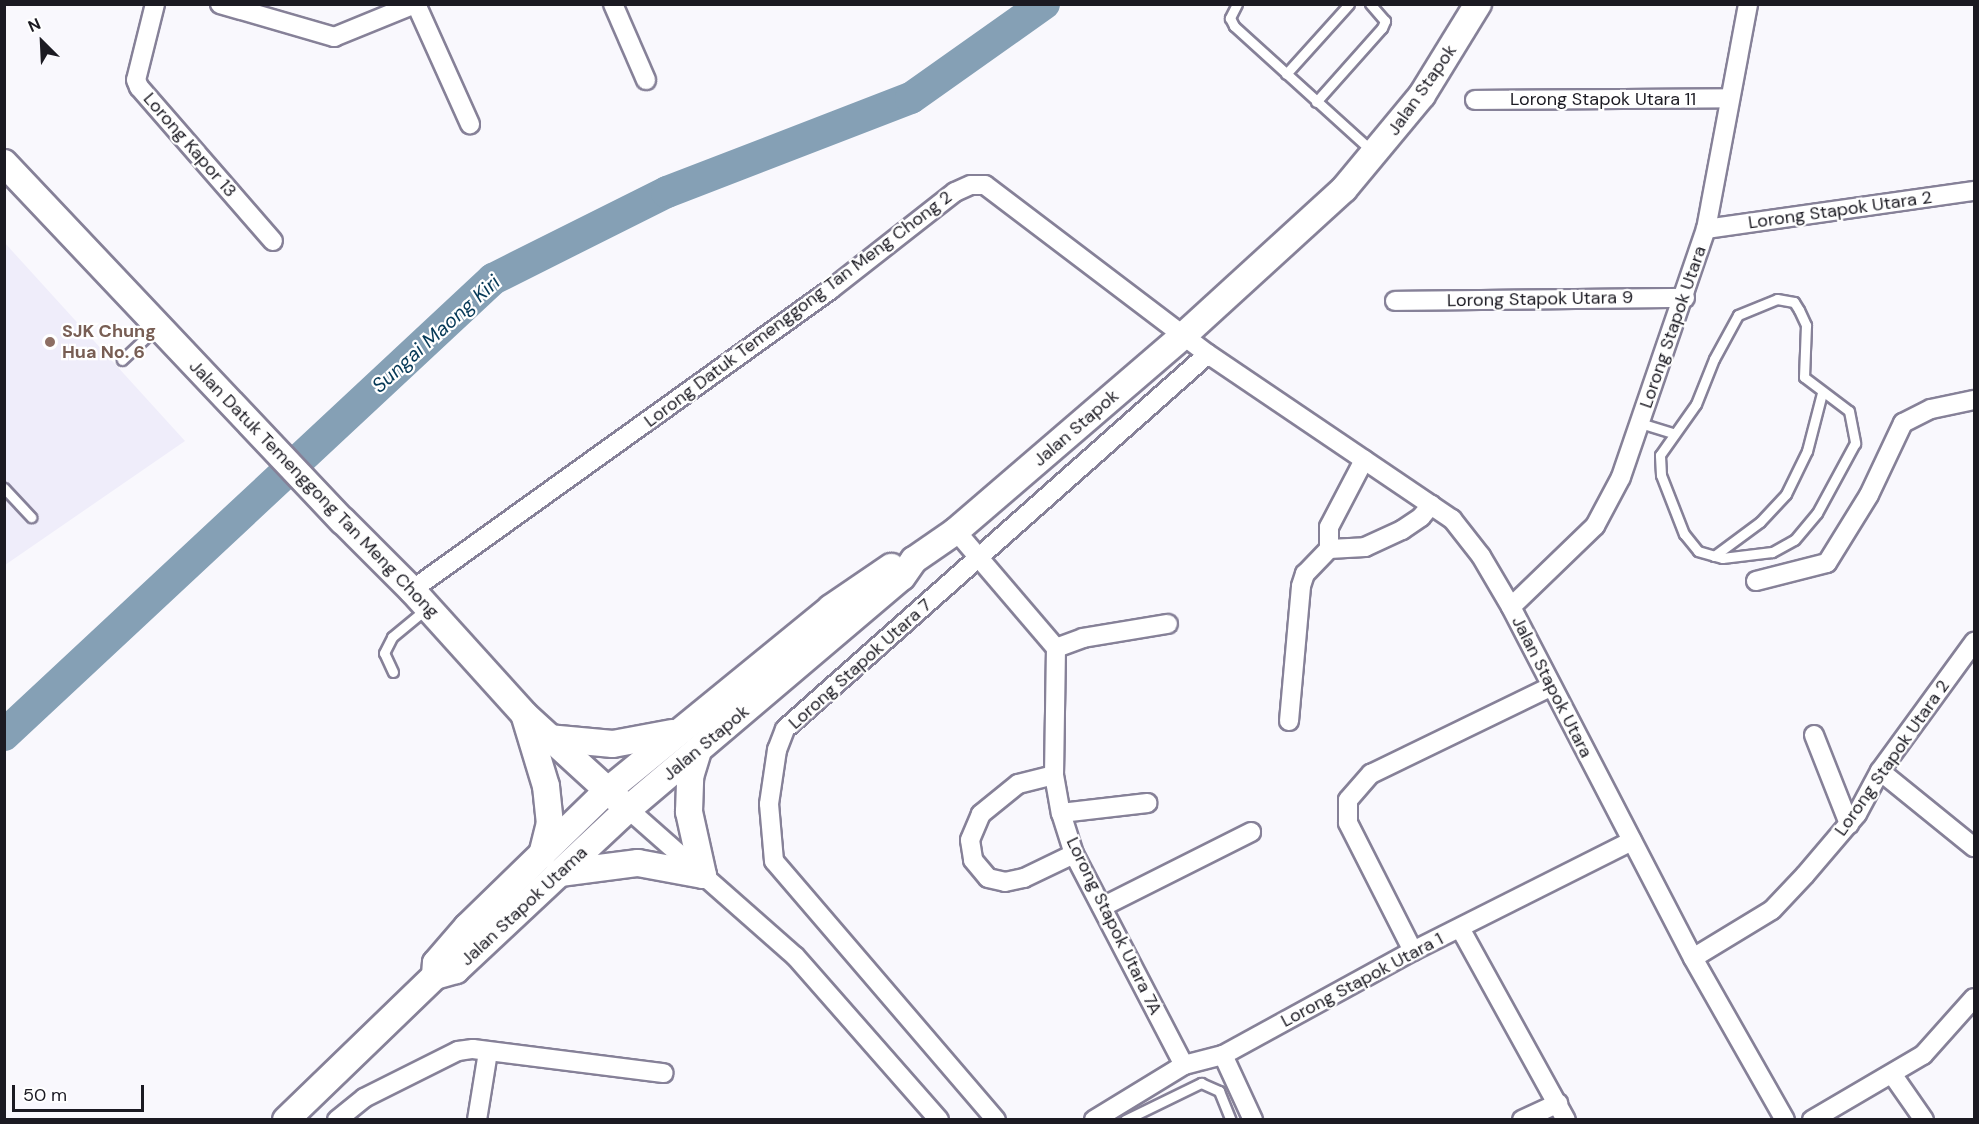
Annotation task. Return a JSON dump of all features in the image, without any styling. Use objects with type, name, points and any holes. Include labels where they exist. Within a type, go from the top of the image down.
[{"type":"main road","name":"Jalan Stapok","points":[[628,809],[902,577],[914,560],[956,531],[1183,336],[1344,189],[1376,154],[1422,95],[1478,4]]},
{"type":"main road","name":"Jalan Datuk Temenggong Tan Meng Chong","points":[[6,166],[230,403],[420,599],[524,714],[628,809]]},
{"type":"main road","points":[[435,976],[436,963],[453,943],[607,791],[831,608],[892,566],[914,560]]},
{"type":"main road","points":[[524,714],[546,786],[550,823],[542,855]]},
{"type":"main road","points":[[548,738],[589,744],[639,742],[680,731],[699,717]]},
{"type":"main road","points":[[560,873],[638,863],[704,875],[689,812],[690,777],[698,750]]},
{"type":"main road","name":"Jalan Stapok Utama","points":[[286,1119],[435,976],[456,970],[628,809]]},
{"type":"street","name":"Lorong Kapor 13","points":[[155,4],[136,80],[139,87],[273,241]]},
{"type":"street","points":[[220,4],[334,37],[416,4],[470,124]]},
{"type":"street","points":[[613,4],[646,80]]},
{"type":"street","name":"Lorong Stapok Utara","points":[[1511,607],[1595,526],[1621,477],[1685,298],[1706,228],[1748,4]]},
{"type":"street","name":"Lorong Stapok Utara 11","points":[[1475,100],[1730,98]]},
{"type":"street","name":"Lorong Datuk Temenggong Tan Meng Chong 2","points":[[420,599],[830,290],[955,192],[971,185],[985,185],[1208,354]]},
{"type":"street","name":"Lorong Stapok Utara 2","points":[[1706,228],[1974,191]]},
{"type":"street","name":"Lorong Stapok Utara 9","points":[[1395,301],[1685,298]]},
{"type":"street","name":"Jalan Stapok Utara","points":[[1208,354],[1452,519],[1467,538],[1511,607],[1550,687],[1693,958],[1785,1119]]},
{"type":"street","name":"Lorong Stapok Utara 7","points":[[996,1119],[774,861],[769,804],[777,750],[785,729],[1208,354]]},
{"type":"street","points":[[1756,580],[1827,563],[1869,495],[1903,423],[1931,409],[1974,400]]},
{"type":"street","points":[[1329,549],[1329,527],[1364,460]]},
{"type":"street","points":[[1289,721],[1299,595],[1305,574],[1329,549],[1365,547],[1421,517],[1431,505]]},
{"type":"street","points":[[956,531],[1056,648],[1083,638],[1168,624]]},
{"type":"street","name":"Lorong Stapok Utara 2","points":[[1693,958],[1772,910],[1849,824],[1880,771],[1974,642]]},
{"type":"street","name":"Lorong Stapok Utara 7A","points":[[1056,648],[1054,774],[1061,813],[1074,854],[1184,1065]]},
{"type":"street","points":[[1413,951],[1348,823],[1348,800],[1371,774],[1550,687]]},
{"type":"street","points":[[1814,735],[1849,824]]},
{"type":"street","points":[[1880,771],[1974,847]]},
{"type":"street","points":[[1054,774],[1018,784],[981,814],[970,840],[974,860],[988,878],[1005,882],[1024,878],[1074,854]]},
{"type":"street","points":[[1061,813],[1147,803]]},
{"type":"street","points":[[628,809],[795,956],[939,1119]]},
{"type":"street","points":[[1102,907],[1251,832]]},
{"type":"street","name":"Lorong Stapok Utara 1","points":[[1094,1119],[1184,1065],[1222,1055],[1413,951],[1632,841]]},
{"type":"street","points":[[1460,928],[1566,1119]]},
{"type":"street","points":[[1812,1119],[1923,1054],[1974,998]]},
{"type":"street","points":[[337,1119],[364,1098],[450,1055],[473,1049],[663,1073]]},
{"type":"street","points":[[477,1119],[488,1052]]},
{"type":"street","points":[[1222,1055],[1253,1119]]},
{"type":"street","points":[[1892,1074],[1924,1119]]},
{"type":"street","points":[[1522,1119],[1558,1102]]},
{"type":"lane","points":[[1237,4],[1230,18],[1234,26],[1376,154]]},
{"type":"lane","points":[[1286,74],[1349,4]]},
{"type":"lane","points":[[1316,102],[1382,28],[1385,21],[1370,4]]},
{"type":"lane","points":[[1766,302],[1794,302],[1806,324],[1804,377],[1822,393],[1850,411],[1855,443],[1817,513],[1794,540],[1772,552],[1750,557],[1714,556],[1698,551],[1684,534],[1661,475],[1660,455],[1673,433],[1696,404],[1714,359],[1738,315],[1766,302]]},
{"type":"lane","points":[[122,360],[159,326]]},
{"type":"lane","points":[[1714,556],[1760,522],[1786,494],[1807,451],[1822,393]]},
{"type":"lane","points":[[1640,423],[1673,433]]},
{"type":"lane","points":[[4,488],[31,517]]},
{"type":"lane","points":[[393,672],[384,653],[392,637],[420,599]]},
{"type":"lane","points":[[1125,1119],[1201,1083],[1219,1091],[1231,1119]]},
{"type":"shaded area","name":"SJK Chung Hua No. 6","points":[[4,242],[185,441],[5,565],[4,565]]},
{"type":"waterway","name":"Sungai Maong Kiri","points":[[4,735],[493,279],[667,192],[911,98],[1044,4]]},
{"type":"place","name":"SJK Chung Hua No. 6","points":[[50,342]]}]
